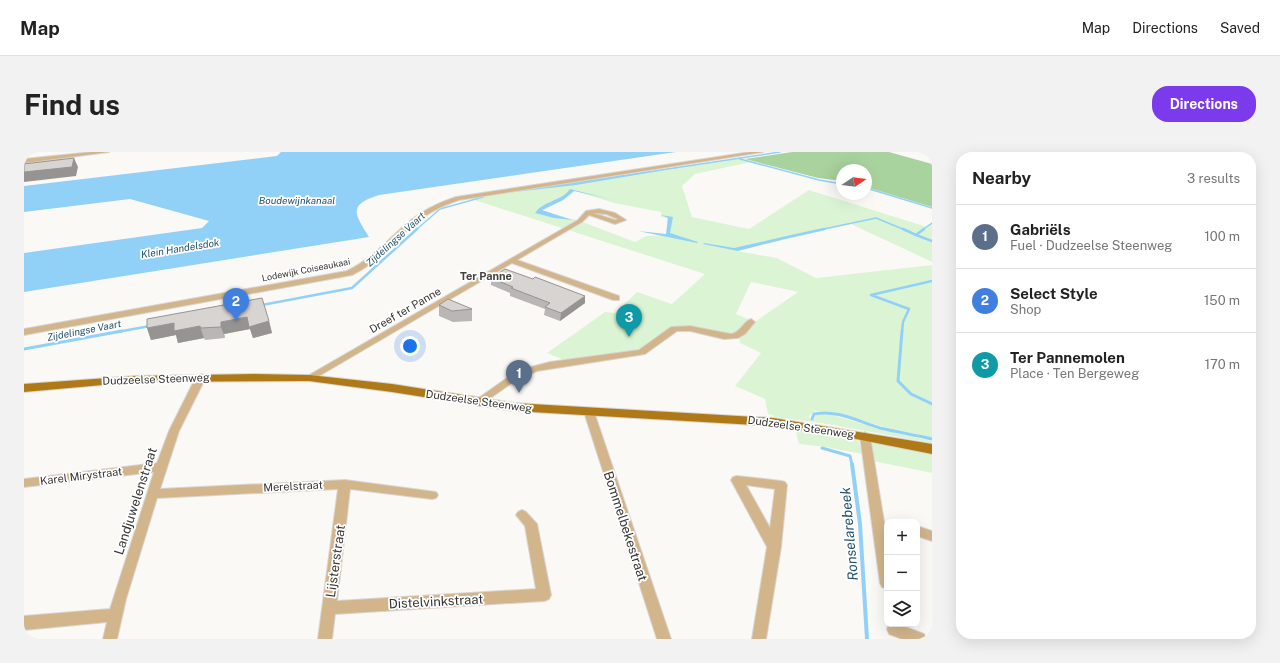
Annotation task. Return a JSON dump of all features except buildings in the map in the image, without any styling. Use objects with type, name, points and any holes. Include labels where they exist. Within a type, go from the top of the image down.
[{"type":"main road","name":"Dudzeelse Steenweg","points":[[24,388],[72,383],[201,377],[309,378],[392,388],[514,407],[746,420],[865,436],[932,449]]},
{"type":"street","points":[[24,161],[106,152]]},
{"type":"street","name":"Lodewijk Coiseaukaai","points":[[24,332],[349,273],[365,265],[408,226],[433,208],[458,198],[760,152]]},
{"type":"street","name":"Dreef ter Panne","points":[[309,378],[573,225],[588,213]]},
{"type":"street","points":[[512,261],[616,298]]},
{"type":"street","points":[[478,402],[510,380],[534,369],[550,365],[642,352],[679,327],[688,327],[733,336],[743,331],[751,322]]},
{"type":"street","name":"Landjuwelenstraat","points":[[110,639],[115,615],[161,467],[174,431],[201,377]]},
{"type":"street","name":"Bommelbekestraat","points":[[589,412],[664,639]]},
{"type":"street","points":[[865,436],[882,521],[885,555]]},
{"type":"street","name":"Karel Mirystraat","points":[[24,483],[161,467]]},
{"type":"street","points":[[759,639],[774,547],[781,486],[737,480],[774,547]]},
{"type":"street","name":"Merelstraat","points":[[152,494],[345,484],[432,494]]},
{"type":"street","name":"Lijsterstraat","points":[[325,639],[345,484]]},
{"type":"street","name":"Distelvinkstraat","points":[[329,608],[544,595],[531,524],[522,515]]},
{"type":"street","points":[[920,532],[932,536]]},
{"type":"street","points":[[24,623],[115,615]]},
{"type":"street","points":[[894,631],[919,639]]},
{"type":"green space","points":[[792,152],[889,152],[932,164],[932,207],[872,189],[872,164],[836,164],[836,180],[818,178],[745,159]]},
{"type":"green space","points":[[738,158],[751,162],[695,174],[682,186],[692,217],[749,229],[809,190],[836,198],[836,200],[841,200],[927,227],[932,223],[932,262],[851,224],[737,251],[777,258],[816,278],[932,265],[932,438],[881,426],[832,412],[815,411],[809,416],[810,419],[815,419],[815,416],[819,414],[833,415],[883,430],[932,441],[932,443],[827,424],[774,417],[773,415],[768,414],[765,399],[735,386],[761,353],[740,343],[739,335],[733,336],[679,327],[648,349],[569,362],[547,353],[605,312],[615,313],[637,292],[672,304],[705,274],[471,199]],"holes":[[[575,191],[614,203],[661,212],[661,217],[667,218],[668,235],[646,236],[635,242],[580,221],[542,211],[564,200]],[[751,282],[799,292],[755,322],[736,314]]]},
{"type":"green space","points":[[795,429],[850,437],[859,442],[862,454],[826,447],[799,444]]},
{"type":"green space","points":[[880,443],[932,452],[932,473],[873,461],[871,444]]},
{"type":"water","name":"Boudewijnkanaal","points":[[281,152],[676,152],[379,195],[362,202],[358,206],[357,216],[369,237],[24,292],[24,253],[202,228],[209,221],[130,199],[24,212],[24,186],[277,156]]},
{"type":"water","points":[[676,167],[678,168],[576,185],[479,196]]},
{"type":"water","points":[[570,189],[614,200],[574,191],[563,200],[542,210],[572,220],[554,218],[535,213],[538,209],[567,193]]},
{"type":"water","points":[[661,215],[673,217],[670,233],[698,242],[638,231],[666,234],[668,218]]},
{"type":"water","points":[[778,238],[781,240],[738,251],[703,244],[734,248]]},
{"type":"waterway","name":"Zijdelingse Vaart","points":[[674,168],[780,152]]},
{"type":"waterway","name":"Ronselarebeek","points":[[740,159],[819,180],[836,183]]},
{"type":"waterway","name":"Ronselarebeek","points":[[872,190],[932,208]]},
{"type":"waterway","name":"Zijdelingse Vaart","points":[[416,230],[440,209],[483,197]]},
{"type":"waterway","points":[[819,230],[876,218],[905,230]]},
{"type":"waterway","name":"Ronselarebeek","points":[[922,230],[932,223]]},
{"type":"waterway","name":"Zijdelingse Vaart","points":[[262,305],[352,288],[417,229]]},
{"type":"waterway","points":[[779,239],[824,229]]},
{"type":"waterway","points":[[903,229],[916,235]]},
{"type":"waterway","name":"Ronselarebeek","points":[[916,235],[924,229]]},
{"type":"waterway","name":"Ronselarebeek","points":[[916,235],[932,241]]},
{"type":"waterway","name":"Ronselarebeek","points":[[902,332],[903,322],[909,309],[871,295],[932,281]]},
{"type":"waterway","name":"Zijdelingse Vaart","points":[[117,332],[150,326]]},
{"type":"waterway","name":"Zijdelingse Vaart","points":[[24,349],[122,331]]},
{"type":"waterway","name":"Ronselarebeek","points":[[902,331],[898,381],[911,394],[932,404]]},
{"type":"waterway","name":"Ronselarebeek","points":[[812,419],[814,414],[831,413],[880,428],[932,439]]},
{"type":"waterway","name":"Ronselarebeek","points":[[822,448],[850,456],[852,465]]},
{"type":"waterway","name":"Ronselarebeek","points":[[852,464],[860,524],[867,639]]},
{"type":"place","name":"Select Style","points":[[236,321]]},
{"type":"place","name":"Ter Pannemolen","points":[[629,337]]},
{"type":"place","name":"Gabriëls","points":[[519,393]]},
{"type":"district","name":"Ter Panne","points":[[486,276]]},
{"type":"water label","name":"Klein Handelsdok","points":[[180,248]]}]
